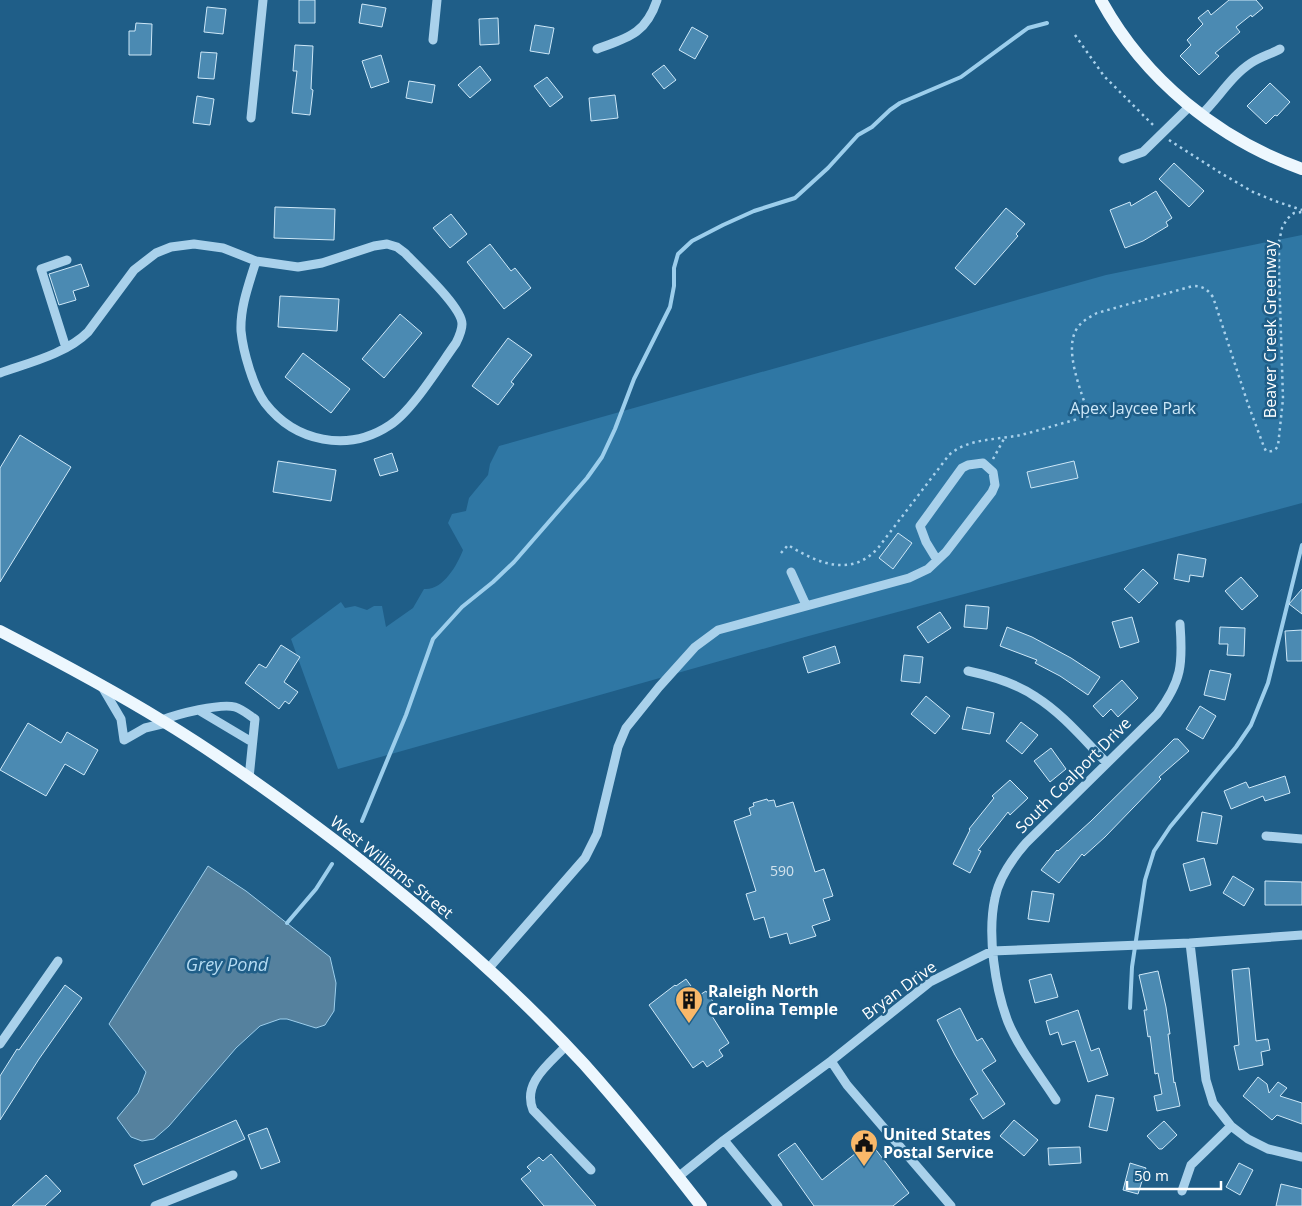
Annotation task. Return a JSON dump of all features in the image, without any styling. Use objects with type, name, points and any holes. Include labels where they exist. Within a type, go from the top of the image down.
[{"type":"main road","points":[[1101,0],[1118,29],[1133,48],[1154,73],[1190,106],[1214,125],[1255,150],[1302,169]]},
{"type":"main road","name":"West Williams Street","points":[[0,631],[100,684],[164,722],[249,778],[372,870],[432,919],[488,969],[566,1046],[627,1114],[701,1206]]},
{"type":"street","points":[[252,118],[262,0]]},
{"type":"street","points":[[433,40],[437,0]]},
{"type":"street","points":[[597,49],[629,38],[647,21],[657,0]]},
{"type":"street","points":[[1201,115],[1244,68],[1252,62],[1280,50]]},
{"type":"street","points":[[1123,159],[1143,152],[1190,106]]},
{"type":"street","points":[[0,373],[66,348],[80,340],[134,270],[156,253],[171,247],[194,244],[222,248],[256,261],[287,266],[309,266],[387,244],[405,253],[454,306],[462,322],[460,334],[456,343],[404,414],[392,424],[381,431],[350,440],[337,441],[313,438],[288,424],[265,402],[250,370],[241,333],[241,318],[256,261]]},
{"type":"street","points":[[66,348],[41,269],[67,260]]},
{"type":"street","points":[[488,969],[585,858],[597,834],[618,747],[626,728],[658,687],[695,647],[718,630],[909,578],[928,569],[946,552],[992,492],[995,485],[993,472],[983,463],[976,463],[962,468],[920,526],[926,542],[937,560]]},
{"type":"street","points":[[791,572],[806,605]]},
{"type":"street","name":"South Coalport Drive","points":[[1056,1100],[1018,1040],[1002,1004],[992,951],[995,898],[1005,872],[1014,856],[1157,714],[1172,692],[1179,676],[1181,665],[1180,624]]},
{"type":"street","points":[[968,671],[992,676],[1018,686],[1036,696],[1060,715],[1107,763]]},
{"type":"street","points":[[100,684],[121,719],[124,740],[145,728],[200,710],[226,706],[237,707],[255,719],[249,778]]},
{"type":"street","points":[[200,710],[252,742]]},
{"type":"street","points":[[1266,836],[1302,840]]},
{"type":"street","name":"Bryan Drive","points":[[678,1177],[724,1140],[831,1061],[930,982],[992,951],[1190,943],[1302,935]]},
{"type":"street","points":[[1190,943],[1206,1080],[1213,1102],[1231,1126],[1248,1139],[1268,1149],[1302,1157]]},
{"type":"street","points":[[0,1044],[58,961]]},
{"type":"street","points":[[566,1046],[541,1072],[534,1083],[530,1101],[533,1110],[591,1170]]},
{"type":"street","points":[[831,1061],[847,1085],[951,1206]]},
{"type":"street","points":[[1182,1191],[1191,1164],[1231,1126]]},
{"type":"street","points":[[724,1140],[778,1206]]},
{"type":"street","points":[[155,1206],[233,1175]]},
{"type":"path","points":[[1074,35],[1104,76],[1156,128]]},
{"type":"path","points":[[1170,141],[1253,192],[1302,211]]},
{"type":"path","name":"Beaver Creek Greenway","points":[[781,553],[788,545],[807,557],[823,563],[842,565],[862,561],[871,556],[878,548],[950,454],[956,449],[1089,416],[1075,370],[1072,353],[1076,328],[1085,319],[1097,313],[1193,286],[1202,286],[1208,290],[1217,306],[1264,448],[1270,452],[1276,450],[1284,398],[1278,272],[1279,242],[1286,219],[1294,213],[1302,211]]},
{"type":"path","points":[[993,460],[1005,437]]},
{"type":"green space","name":"Apex Jaycee Park","points":[[1302,235],[1302,503],[805,637],[338,769],[291,639],[341,602],[345,608],[355,606],[367,610],[374,606],[382,606],[386,627],[413,608],[424,589],[431,589],[443,582],[453,570],[463,550],[448,523],[452,514],[466,511],[469,498],[488,475],[490,464],[499,446],[1106,275]]},
{"type":"water","name":"Grey Pond","points":[[208,866],[246,891],[330,957],[336,983],[334,1011],[325,1025],[316,1028],[287,1019],[280,1019],[260,1026],[236,1048],[169,1126],[154,1139],[142,1141],[131,1137],[117,1118],[138,1093],[146,1072],[109,1024]]},
{"type":"building","points":[[299,0],[315,0],[315,23],[299,23]]},
{"type":"building","points":[[1229,0],[1256,0],[1263,8],[1236,27],[1240,32],[1215,53],[1219,56],[1199,75],[1180,56],[1191,45],[1187,40],[1203,24],[1198,18],[1208,10],[1211,15]]},
{"type":"building","points":[[362,4],[386,8],[382,27],[359,23]]},
{"type":"building","points":[[207,7],[226,9],[223,34],[204,32]]},
{"type":"building","points":[[498,18],[499,44],[480,45],[479,19]]},
{"type":"building","points":[[136,23],[152,24],[151,55],[129,55],[129,31],[135,31]]},
{"type":"building","points":[[535,25],[554,28],[549,54],[530,51]]},
{"type":"building","points":[[692,27],[708,36],[695,59],[679,50]]},
{"type":"building","points":[[295,45],[313,46],[311,89],[313,90],[310,115],[292,113],[297,71],[293,71]]},
{"type":"building","points":[[201,52],[217,53],[214,79],[198,78]]},
{"type":"building","points":[[381,55],[389,82],[371,88],[362,61]]},
{"type":"building","points":[[664,65],[676,80],[664,89],[652,74]]},
{"type":"building","points":[[480,66],[491,80],[470,98],[458,85]]},
{"type":"building","points":[[547,77],[563,97],[550,107],[534,86]]},
{"type":"building","points":[[409,81],[435,85],[432,103],[406,98]]},
{"type":"building","points":[[1270,83],[1290,102],[1277,116],[1275,115],[1266,124],[1247,106]]},
{"type":"building","points":[[615,95],[618,118],[591,121],[589,98]]},
{"type":"building","points":[[197,96],[214,99],[210,125],[193,123]]},
{"type":"building","points":[[1174,163],[1204,191],[1189,207],[1159,179]]},
{"type":"building","points":[[1156,191],[1172,218],[1166,222],[1168,226],[1143,241],[1125,248],[1110,210],[1130,202],[1131,206]]},
{"type":"building","points":[[275,207],[335,209],[334,240],[274,238]]},
{"type":"building","points":[[1006,208],[1025,224],[1016,234],[1018,236],[975,285],[955,268]]},
{"type":"building","points":[[451,214],[467,234],[450,248],[433,228]]},
{"type":"building","points":[[490,244],[511,271],[515,268],[531,288],[504,309],[467,262]]},
{"type":"building","points":[[81,264],[89,286],[73,291],[76,300],[59,305],[49,274]]},
{"type":"building","points":[[280,296],[339,299],[337,331],[278,327]]},
{"type":"building","points":[[400,314],[422,333],[384,378],[362,359]]},
{"type":"building","points":[[508,338],[532,355],[511,382],[514,384],[498,405],[472,386]]},
{"type":"building","points":[[303,353],[350,389],[331,413],[285,377]]},
{"type":"building","points":[[20,435],[71,467],[0,582],[0,468]]},
{"type":"building","points":[[392,453],[398,471],[380,476],[374,459]]},
{"type":"building","points":[[278,461],[336,470],[331,501],[273,492]]},
{"type":"building","points":[[1074,461],[1078,478],[1031,488],[1027,472]]},
{"type":"building","points":[[898,533],[912,543],[893,569],[879,558]]},
{"type":"building","points":[[1178,554],[1206,559],[1203,577],[1190,575],[1189,582],[1174,579]]},
{"type":"building","points":[[1143,569],[1158,583],[1139,603],[1124,589]]},
{"type":"building","points":[[1241,577],[1258,596],[1242,610],[1225,591]]},
{"type":"building","points":[[1302,589],[1302,614],[1289,604]]},
{"type":"building","points":[[966,605],[989,607],[987,629],[964,627]]},
{"type":"building","points":[[940,612],[951,628],[928,643],[917,627]]},
{"type":"building","points":[[1132,617],[1139,642],[1120,648],[1112,622]]},
{"type":"building","points":[[1007,627],[1032,637],[1071,658],[1100,677],[1088,695],[1060,676],[1035,663],[1037,660],[1000,646]]},
{"type":"building","points":[[1220,627],[1245,628],[1244,656],[1227,655],[1228,644],[1219,644]]},
{"type":"building","points":[[1302,630],[1302,661],[1287,661],[1285,631]]},
{"type":"building","points":[[281,645],[300,657],[284,682],[298,692],[289,704],[285,701],[279,709],[245,683],[259,664],[266,668]]},
{"type":"building","points":[[835,646],[840,663],[808,673],[803,657]]},
{"type":"building","points":[[904,655],[923,657],[920,683],[901,681]]},
{"type":"building","points":[[1210,670],[1231,674],[1225,700],[1204,695]]},
{"type":"building","points":[[1122,680],[1138,698],[1118,717],[1111,709],[1103,717],[1093,706]]},
{"type":"building","points":[[926,696],[950,716],[935,734],[911,714]]},
{"type":"building","points":[[1200,706],[1216,716],[1203,739],[1186,729]]},
{"type":"building","points":[[967,707],[994,713],[990,734],[962,729]]},
{"type":"building","points":[[1021,722],[1038,735],[1022,754],[1006,741]]},
{"type":"building","points":[[28,723],[61,743],[67,732],[98,750],[84,775],[65,764],[46,796],[0,770]]},
{"type":"building","points":[[1174,739],[1178,739],[1189,751],[1159,777],[1161,779],[1105,837],[1084,856],[1082,854],[1059,883],[1041,870],[1057,850],[1091,821]]},
{"type":"building","points":[[1051,748],[1066,769],[1050,782],[1034,761]]},
{"type":"building","points":[[1285,776],[1290,793],[1265,801],[1263,796],[1231,809],[1224,791],[1246,782],[1249,788]]},
{"type":"building","points":[[1010,780],[1028,798],[1010,815],[1008,812],[978,850],[981,851],[970,873],[953,864],[969,829],[994,798],[992,796]]},
{"type":"building","points":[[767,799],[768,801],[774,800],[776,807],[793,802],[815,872],[824,869],[833,896],[823,899],[830,920],[812,926],[816,936],[790,944],[787,933],[770,938],[764,917],[754,920],[746,894],[756,891],[734,821],[751,815],[749,808],[754,806],[753,803]]},
{"type":"building","points":[[1202,812],[1222,816],[1217,844],[1197,841]]},
{"type":"building","points":[[1204,858],[1211,885],[1190,891],[1183,864]]},
{"type":"building","points":[[1233,876],[1254,889],[1244,906],[1223,893]]},
{"type":"building","points":[[1265,881],[1302,882],[1302,905],[1265,905]]},
{"type":"building","points":[[1032,891],[1054,894],[1049,922],[1028,919]]},
{"type":"building","points":[[1249,968],[1256,1041],[1268,1039],[1270,1050],[1261,1052],[1263,1065],[1239,1070],[1234,1046],[1239,1045],[1232,970]]},
{"type":"building","points":[[1158,971],[1170,1034],[1168,1034],[1174,1083],[1180,1106],[1157,1111],[1154,1096],[1162,1094],[1158,1073],[1155,1074],[1150,1036],[1148,1037],[1144,1010],[1147,1010],[1139,975]]},
{"type":"building","points":[[1051,974],[1058,997],[1035,1003],[1029,980]]},
{"type":"building","name":"Raleigh North Carolina Temple","points":[[686,979],[698,996],[706,991],[714,1003],[707,1008],[729,1043],[719,1050],[723,1056],[707,1067],[703,1061],[693,1068],[649,1005]]},
{"type":"building","points":[[65,985],[82,998],[39,1059],[0,1120],[0,1076],[17,1049],[19,1050]]},
{"type":"building","points":[[960,1008],[977,1041],[982,1038],[996,1061],[982,1070],[1005,1104],[983,1119],[970,1099],[978,1094],[937,1020]]},
{"type":"building","points":[[1078,1010],[1091,1051],[1099,1048],[1108,1075],[1088,1082],[1075,1041],[1062,1045],[1058,1032],[1050,1035],[1046,1021]]},
{"type":"building","points":[[1258,1077],[1267,1084],[1269,1093],[1278,1082],[1287,1088],[1280,1096],[1302,1103],[1302,1124],[1277,1115],[1272,1120],[1243,1096]]},
{"type":"building","points":[[1096,1095],[1114,1098],[1107,1131],[1089,1127]]},
{"type":"building","points":[[236,1120],[245,1139],[143,1185],[134,1165]]},
{"type":"building","points":[[1014,1120],[1038,1140],[1024,1156],[1000,1136]]},
{"type":"building","points":[[1164,1121],[1177,1135],[1162,1149],[1159,1149],[1147,1136]]},
{"type":"building","points":[[267,1128],[280,1162],[261,1169],[248,1135]]},
{"type":"building","name":"United States Postal Service","points":[[870,1142],[909,1193],[893,1206],[814,1206],[778,1155],[795,1143],[822,1180]]},
{"type":"building","points":[[1080,1147],[1081,1163],[1049,1165],[1048,1148]]},
{"type":"building","points":[[551,1154],[596,1206],[544,1206],[521,1179],[531,1171],[527,1167],[539,1157],[543,1161]]},
{"type":"building","points":[[1130,1163],[1146,1168],[1138,1194],[1123,1190]]},
{"type":"building","points":[[1239,1163],[1253,1170],[1240,1195],[1226,1187]]},
{"type":"building","points":[[46,1175],[61,1191],[45,1206],[12,1206]]},
{"type":"building","points":[[1281,1184],[1302,1189],[1302,1206],[1276,1206]]},
{"type":"waterway","points":[[362,821],[406,715],[433,639],[462,607],[514,562],[587,478],[602,457],[634,379],[670,307],[674,286],[674,268],[678,254],[692,241],[723,225],[754,211],[795,198],[828,168],[858,135],[872,127],[900,103],[961,77],[1028,28],[1047,23]]},
{"type":"waterway","points":[[1130,1008],[1132,967],[1145,880],[1154,851],[1170,827],[1236,747],[1251,725],[1268,683],[1302,545]]},
{"type":"waterway","points":[[287,923],[316,889],[332,864]]},
{"type":"place","name":"Raleigh North Carolina Temple","points":[[689,1024]]},
{"type":"place","name":"United States Postal Service","points":[[864,1167]]}]
